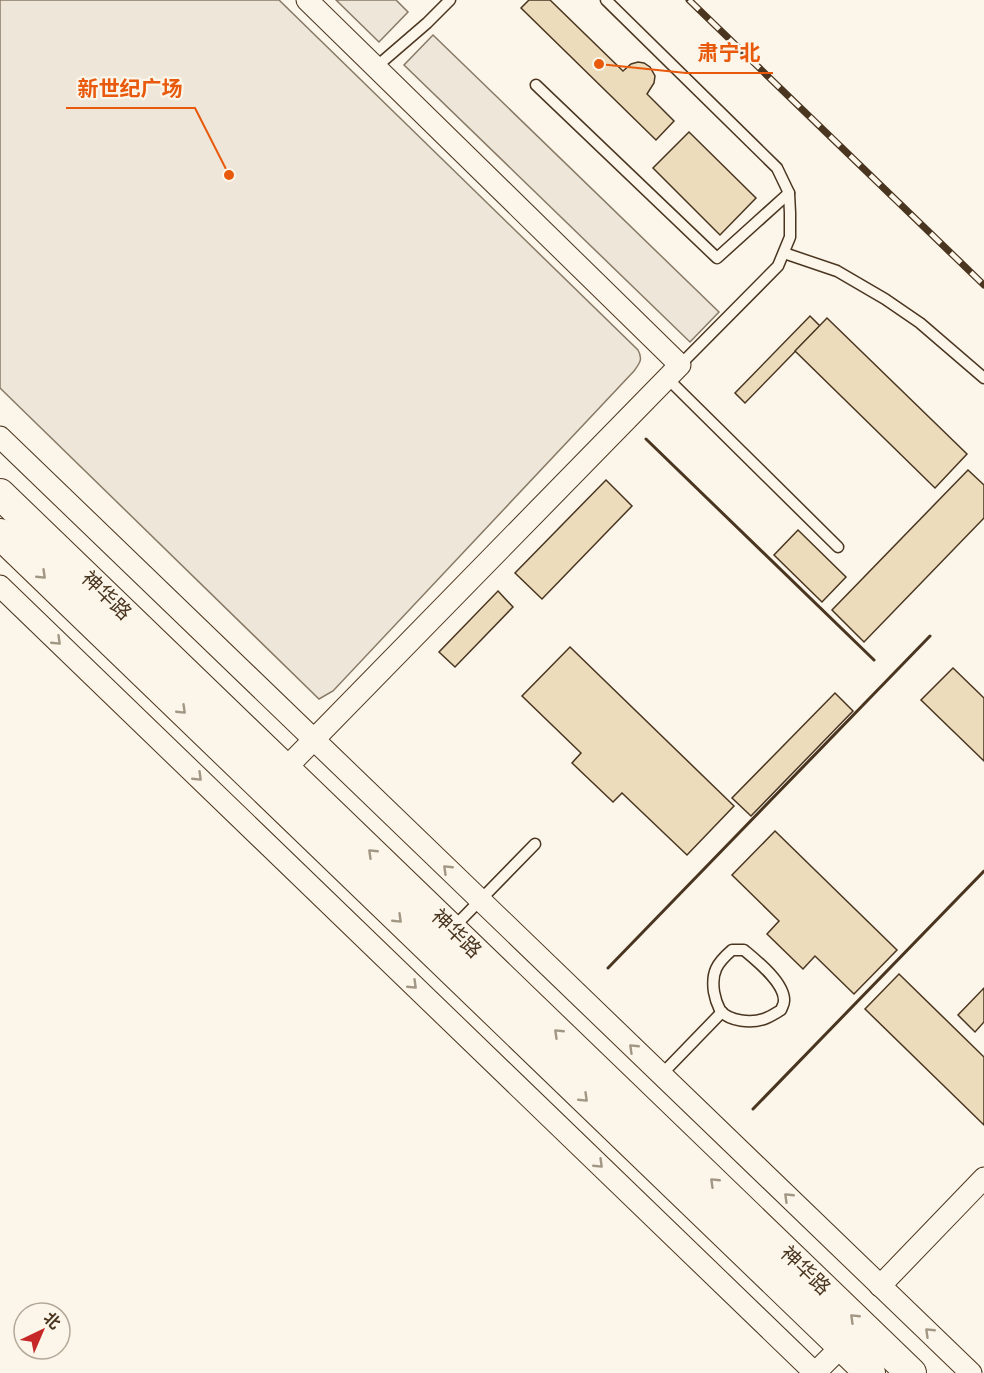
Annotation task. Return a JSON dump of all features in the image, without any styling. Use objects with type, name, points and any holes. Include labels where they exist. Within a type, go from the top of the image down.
[{"type":"main road","name":"神华路","points":[[0,494],[911,1373]]},
{"type":"main road","name":"神华路","points":[[0,534],[870,1373]]},
{"type":"street","points":[[285,769],[674,371],[308,0]]},
{"type":"street","points":[[0,437],[971,1373]]},
{"type":"street","points":[[0,586],[815,1373],[842,1346]]},
{"type":"street","points":[[880,1286],[984,1178]]},
{"type":"lane","points":[[376,67],[428,23],[450,0]]},
{"type":"lane","points":[[606,0],[777,168],[789,193],[790,237],[778,266],[674,371],[838,547]]},
{"type":"lane","points":[[536,85],[717,258],[789,193]]},
{"type":"lane","points":[[784,252],[837,270],[885,299],[920,323],[984,378]]},
{"type":"lane","points":[[452,930],[535,844]]},
{"type":"lane","points":[[732,950],[744,950],[766,967],[782,991],[784,1001],[781,1010],[763,1020],[744,1021],[722,1012],[715,998],[714,972],[732,950]]},
{"type":"lane","points":[[661,1075],[722,1012]]},
{"type":"shaded area","points":[[0,0],[279,0],[640,353],[640,361],[634,371],[333,691],[319,699],[0,388]]},
{"type":"shaded area","points":[[336,0],[396,0],[408,12],[379,42]]},
{"type":"shaded area","points":[[433,35],[719,312],[690,342],[404,65]]},
{"type":"building","points":[[529,0],[550,0],[623,71],[631,64],[638,62],[650,67],[655,76],[654,83],[647,94],[674,121],[656,140],[521,8]]},
{"type":"building","points":[[689,132],[756,198],[720,235],[653,168]]},
{"type":"building","points":[[810,316],[820,326],[745,403],[735,393]]},
{"type":"building","points":[[827,318],[967,454],[935,488],[795,351]]},
{"type":"building","points":[[968,470],[984,485],[984,518],[864,642],[832,610]]},
{"type":"building","points":[[606,480],[632,506],[542,599],[515,573]]},
{"type":"building","points":[[798,530],[846,577],[822,602],[774,555]]},
{"type":"building","points":[[498,591],[513,607],[455,667],[439,652]]},
{"type":"building","points":[[570,647],[734,806],[687,855],[622,793],[613,802],[572,763],[581,753],[522,696]]},
{"type":"building","points":[[953,668],[984,698],[984,761],[921,700]]},
{"type":"building","points":[[835,693],[853,711],[751,816],[732,798]]},
{"type":"building","points":[[775,831],[897,950],[854,994],[815,956],[803,969],[767,934],[779,921],[732,875]]},
{"type":"building","points":[[899,974],[984,1057],[984,1125],[865,1009]]},
{"type":"building","points":[[984,988],[984,1022],[975,1032],[958,1015]]},
{"type":"railway","points":[[689,0],[984,285]]},
{"type":"wall","points":[[646,439],[874,660]]},
{"type":"wall","points":[[608,968],[930,636]]},
{"type":"wall","points":[[753,1109],[984,871]]},
{"type":"place","name":"肃宁北","points":[[599,64]]},
{"type":"place","name":"新世纪广场","points":[[229,175]]}]
